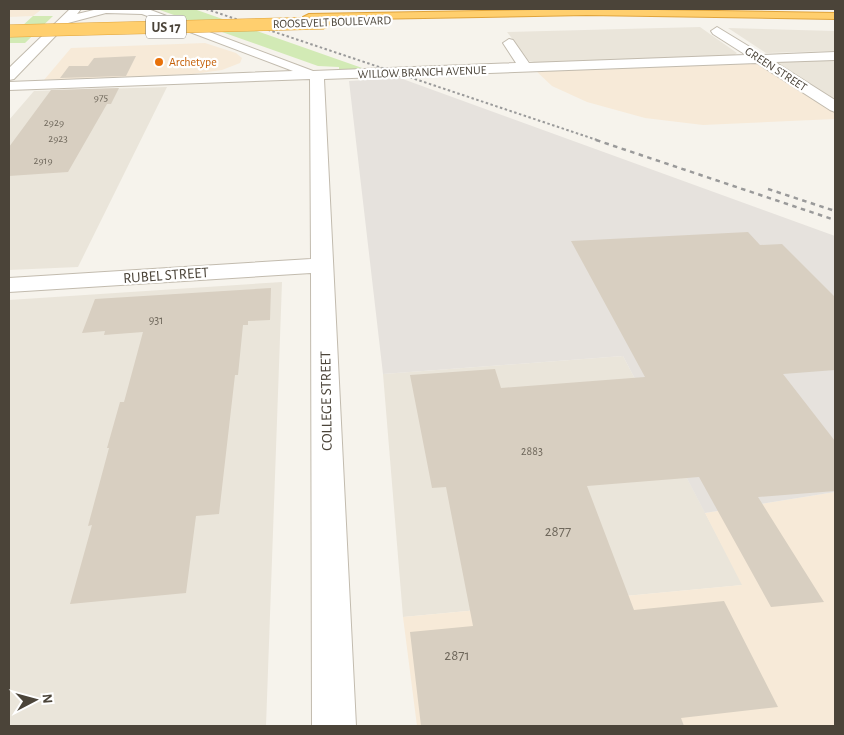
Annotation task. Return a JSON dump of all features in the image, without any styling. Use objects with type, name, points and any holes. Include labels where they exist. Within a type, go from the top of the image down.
[{"type":"highway","name":"ROOSEVELT BOULEVARD","points":[[9,26],[309,17],[587,12],[835,16]]},
{"type":"highway","name":"ROOSEVELT BOULEVARD","points":[[9,32],[592,17],[835,22]]},
{"type":"street","points":[[9,76],[75,9]]},
{"type":"street","points":[[64,21],[106,10],[140,10],[318,76]]},
{"type":"street","name":"GREEN STREET","points":[[717,31],[835,107]]},
{"type":"street","points":[[509,42],[526,68]]},
{"type":"street","points":[[204,80],[249,67],[256,62],[260,54]]},
{"type":"street","name":"WILLOW BRANCH AVENUE","points":[[9,86],[835,56]]},
{"type":"street","name":"COLLEGE STREET","points":[[318,76],[334,726]]},
{"type":"street","name":"RUBEL STREET","points":[[9,285],[323,265]]},
{"type":"shaded area","points":[[9,9],[42,9],[33,16],[9,17]]},
{"type":"shaded area","points":[[700,27],[737,53],[733,56],[544,64],[529,61],[507,32]]},
{"type":"shaded area","points":[[728,28],[835,31],[835,51],[766,53]]},
{"type":"shaded area","points":[[205,43],[236,53],[242,58],[240,63],[222,70],[193,74],[44,80],[71,48]]},
{"type":"shaded area","points":[[835,60],[835,100],[775,64],[777,62]]},
{"type":"shaded area","points":[[758,63],[835,113],[835,119],[703,125],[645,118],[587,102],[552,86],[535,70]]},
{"type":"shaded area","points":[[400,78],[835,236],[835,492],[705,513],[623,356],[383,374],[349,81]]},
{"type":"shaded area","points":[[167,87],[78,267],[9,270],[9,120],[34,91]]},
{"type":"shaded area","points":[[282,282],[266,726],[9,726],[9,300]]},
{"type":"shaded area","points":[[623,356],[743,585],[403,617],[383,374]]},
{"type":"shaded area","points":[[835,492],[835,726],[417,726],[403,617],[742,585],[705,513]]},
{"type":"green space","points":[[157,9],[194,9],[365,69],[339,69],[339,67],[318,66]]},
{"type":"green space","points":[[33,16],[53,16],[25,43],[9,43],[9,38]]},
{"type":"building","points":[[136,56],[126,76],[60,78],[69,66],[88,66],[94,58]]},
{"type":"building","points":[[119,88],[111,104],[107,104],[68,172],[9,176],[9,147],[51,90]]},
{"type":"building","points":[[748,232],[760,245],[782,244],[835,297],[835,370],[783,374],[835,441],[835,491],[758,497],[824,602],[771,607],[699,477],[587,486],[634,610],[724,601],[778,707],[681,718],[684,726],[421,726],[410,632],[473,626],[446,487],[432,488],[410,375],[495,369],[501,388],[645,377],[571,241]]},
{"type":"building","points":[[271,288],[270,320],[248,321],[248,325],[243,325],[238,375],[235,375],[219,514],[196,516],[186,593],[70,604],[92,525],[88,526],[109,448],[107,448],[120,402],[124,402],[143,332],[104,335],[105,331],[82,333],[95,299]]},
{"type":"railway","points":[[206,9],[600,141]]},
{"type":"railway","points":[[596,140],[835,220]]},
{"type":"railway","points":[[768,189],[835,211]]},
{"type":"place","name":"Archetype","points":[[159,62]]}]
